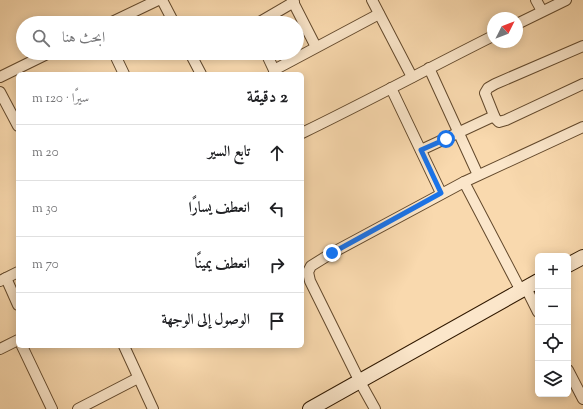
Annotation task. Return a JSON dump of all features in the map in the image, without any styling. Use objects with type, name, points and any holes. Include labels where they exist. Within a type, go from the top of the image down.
[{"type":"street","points":[[125,16],[158,0]]},
{"type":"street","points":[[162,0],[170,16]]},
{"type":"street","points":[[372,0],[412,77]]},
{"type":"street","points":[[536,0],[542,11]]},
{"type":"street","points":[[523,21],[566,0]]},
{"type":"street","points":[[269,16],[293,1],[300,16]]},
{"type":"street","points":[[304,54],[379,14]]},
{"type":"street","points":[[304,23],[316,47]]},
{"type":"street","points":[[304,129],[345,113],[487,39]]},
{"type":"street","points":[[583,46],[488,88],[485,93],[496,121],[499,122],[583,84]]},
{"type":"street","points":[[0,77],[35,60]]},
{"type":"street","points":[[117,60],[123,72]]},
{"type":"street","points":[[194,60],[200,72]]},
{"type":"street","points":[[269,60],[275,72],[295,60]]},
{"type":"street","points":[[429,68],[478,175]]},
{"type":"street","points":[[391,88],[441,193]]},
{"type":"street","points":[[0,92],[16,122]]},
{"type":"street","points":[[421,150],[494,116]]},
{"type":"street","points":[[375,409],[310,281],[308,272],[311,266],[441,193],[583,127]]},
{"type":"street","points":[[464,182],[523,290],[535,308]]},
{"type":"street","points":[[571,264],[583,258]]},
{"type":"street","points":[[16,273],[3,280],[16,302]]},
{"type":"street","points":[[310,409],[535,283]]},
{"type":"street","points":[[0,349],[16,341]]},
{"type":"street","points":[[23,348],[52,409]]},
{"type":"street","points":[[125,348],[153,409]]},
{"type":"street","points":[[571,376],[583,399]]},
{"type":"street","points":[[78,409],[138,378]]},
{"type":"route","points":[[332,253],[441,193],[421,150],[446,139]]}]
